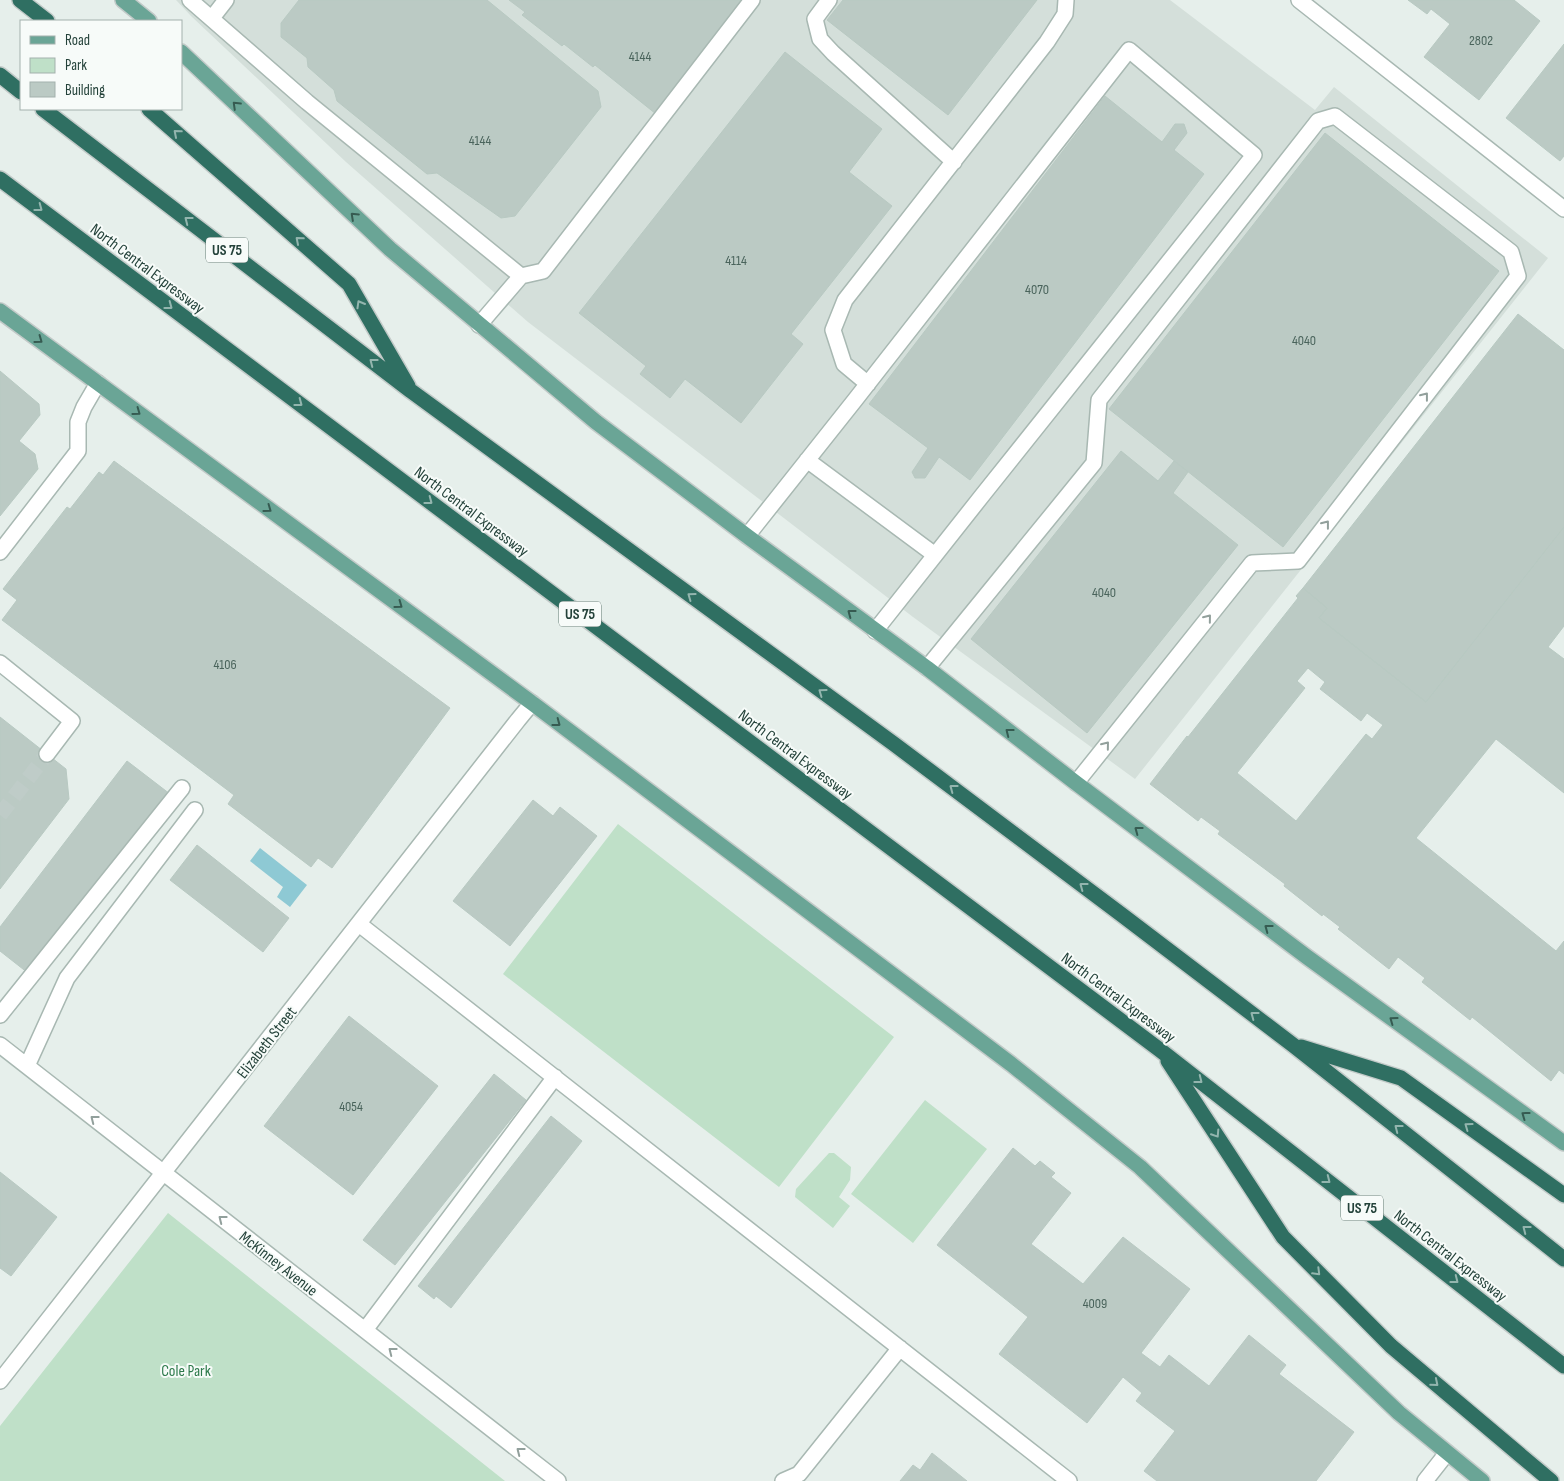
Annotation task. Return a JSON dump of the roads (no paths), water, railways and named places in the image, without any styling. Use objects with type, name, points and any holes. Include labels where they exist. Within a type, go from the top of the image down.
[{"type":"highway","points":[[20,0],[46,20]]},
{"type":"highway","points":[[0,75],[20,91]]},
{"type":"highway","name":"US 75","points":[[45,110],[411,391],[894,744],[1293,1045],[1564,1260]]},
{"type":"highway","points":[[150,110],[349,284],[411,391]]},
{"type":"highway","name":"North Central Expressway","points":[[0,179],[1160,1050],[1564,1366]]},
{"type":"highway","points":[[1293,1045],[1401,1078],[1564,1195]]},
{"type":"highway","points":[[1160,1050],[1283,1237],[1391,1346],[1551,1481]]},
{"type":"main road","points":[[123,0],[148,20]]},
{"type":"main road","points":[[182,53],[390,249],[596,422],[875,632],[927,668],[1307,957],[1564,1144]]},
{"type":"main road","points":[[0,311],[532,704],[1011,1064],[1140,1166],[1399,1413],[1482,1481]]},
{"type":"street","points":[[190,0],[307,102],[521,276]]},
{"type":"street","points":[[212,18],[226,0]]},
{"type":"street","points":[[479,325],[521,276],[543,271],[752,0]]},
{"type":"street","points":[[829,0],[815,19],[820,39],[833,53],[954,162]]},
{"type":"street","points":[[868,384],[844,364],[833,330],[845,300],[1047,42],[1065,14],[1066,0]]},
{"type":"street","points":[[1299,0],[1564,209]]},
{"type":"street","points":[[747,536],[1129,50],[1254,155],[875,632]]},
{"type":"street","points":[[927,668],[1094,463],[1099,400],[1318,121],[1334,116],[1511,252],[1518,276],[1298,561],[1252,563],[1076,783]]},
{"type":"street","points":[[0,552],[78,451],[78,422],[84,407],[98,383]]},
{"type":"street","points":[[807,460],[935,555]]},
{"type":"street","points":[[0,663],[72,721],[47,754]]},
{"type":"street","name":"Elizabeth Street","points":[[0,1381],[532,704]]},
{"type":"street","points":[[0,1015],[182,788]]},
{"type":"street","points":[[27,1066],[67,978],[195,810]]},
{"type":"street","points":[[359,924],[1069,1481]]},
{"type":"street","name":"McKinney Avenue","points":[[0,1045],[558,1481]]},
{"type":"street","points":[[364,1330],[555,1077]]},
{"type":"street","points":[[783,1481],[799,1474],[900,1348]]},
{"type":"street","points":[[1425,1481],[1447,1453]]},
{"type":"water","points":[[260,848],[307,885],[290,907],[277,897],[283,887],[250,861]]},
{"type":"tunnel","points":[[0,815],[47,754]]},
{"type":"park label","name":"Cole Park","points":[[186,1370]]}]
